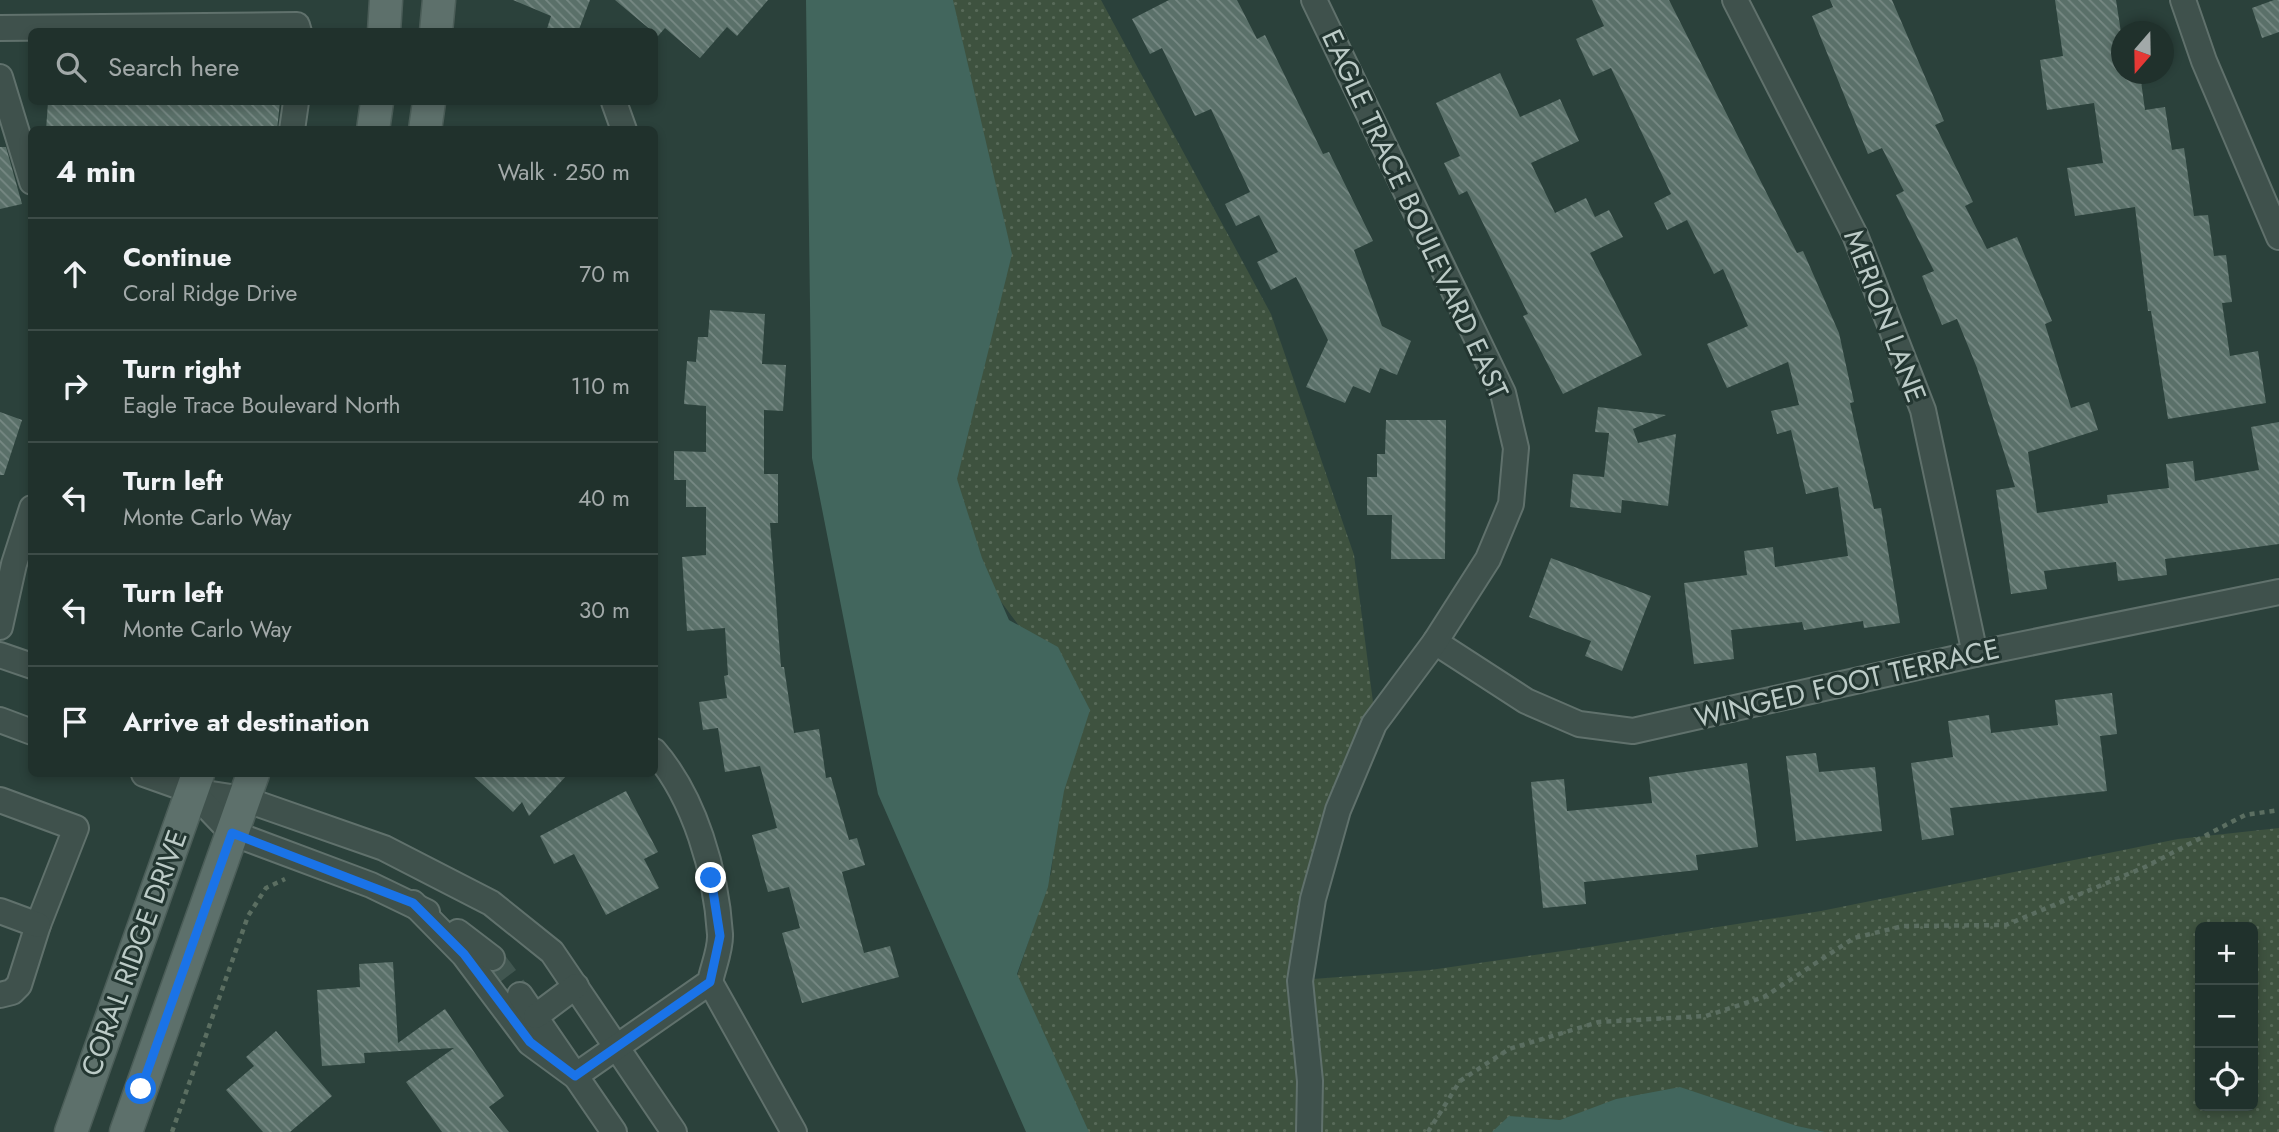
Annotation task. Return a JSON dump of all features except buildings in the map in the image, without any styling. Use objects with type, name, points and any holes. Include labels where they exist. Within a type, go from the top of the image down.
[{"type":"main road","points":[[384,28],[386,0]]},
{"type":"main road","points":[[436,28],[439,0]]},
{"type":"main road","points":[[374,126],[377,105]]},
{"type":"main road","points":[[426,126],[429,105]]},
{"type":"main road","name":"CORAL RIDGE DRIVE","points":[[71,1132],[195,782]]},
{"type":"main road","name":"CORAL RIDGE DRIVE","points":[[126,1132],[248,786]]},
{"type":"street","name":"EAGLE TRACE BOULEVARD EAST","points":[[1309,1132],[1310,1081],[1300,981],[1312,899],[1338,810],[1374,724],[1434,642],[1488,559],[1511,504],[1516,448],[1503,393],[1314,0]]},
{"type":"street","name":"MERION LANE","points":[[1735,0],[1855,235],[1923,410],[1975,654]]},
{"type":"street","points":[[2183,0],[2204,61],[2279,237]]},
{"type":"street","points":[[0,28],[297,25],[298,28]]},
{"type":"street","points":[[0,77],[28,169]]},
{"type":"street","points":[[293,126],[296,105]]},
{"type":"street","points":[[615,105],[623,126]]},
{"type":"street","points":[[0,627],[7,573],[28,518]]},
{"type":"street","name":"WINGED FOOT TERRACE","points":[[1434,642],[1526,701],[1579,724],[1633,731],[1975,654],[2279,592]]},
{"type":"street","points":[[0,655],[28,665]]},
{"type":"street","points":[[0,720],[28,730]]},
{"type":"street","points":[[658,756],[674,774],[680,786],[695,821],[711,878],[720,936],[710,982],[794,1132]]},
{"type":"street","points":[[163,777],[248,786],[384,848],[491,903],[552,952],[619,1047],[674,1132]]},
{"type":"street","points":[[195,782],[232,833],[413,903],[492,958]]},
{"type":"street","points":[[0,801],[76,828],[38,925],[19,985],[12,992],[0,995]]},
{"type":"street","points":[[413,903],[464,954],[530,1042],[575,1076]]},
{"type":"street","points":[[0,911],[38,925]]},
{"type":"street","points":[[575,1076],[710,982]]},
{"type":"street","points":[[536,1016],[576,986]]},
{"type":"street","points":[[520,995],[614,1132]]},
{"type":"path","points":[[1428,1132],[1460,1081],[1509,1049],[1599,1021],[1706,1016],[1764,997],[1854,938],[1903,926],[2006,925],[2145,867],[2245,815],[2279,810]]},
{"type":"path","points":[[172,1132],[252,908],[266,888],[283,879],[291,879]]},
{"type":"shaded area","points":[[806,0],[953,0],[1012,254],[957,479],[982,558],[1009,620],[1058,647],[1090,710],[1064,791],[1048,887],[1017,974],[1089,1132],[1026,1132],[878,794],[812,458]]},
{"type":"shaded area","points":[[848,0],[1101,0],[1271,314],[1354,555],[1374,710],[1300,980],[1430,970],[1583,948],[1821,911],[2178,839],[2279,828],[2279,1132],[1083,1132],[1016,979],[1051,873],[1062,781],[1084,713],[902,469]]},
{"type":"shaded area","points":[[1680,1087],[1797,1126],[1825,1132],[1492,1132],[1509,1116],[1560,1120],[1616,1099]]},
{"type":"tunnel","points":[[492,958],[520,995]]},
{"type":"route","points":[[141,1089],[232,833],[413,903],[464,954],[530,1042],[575,1076],[710,982],[720,936],[711,878]]}]
